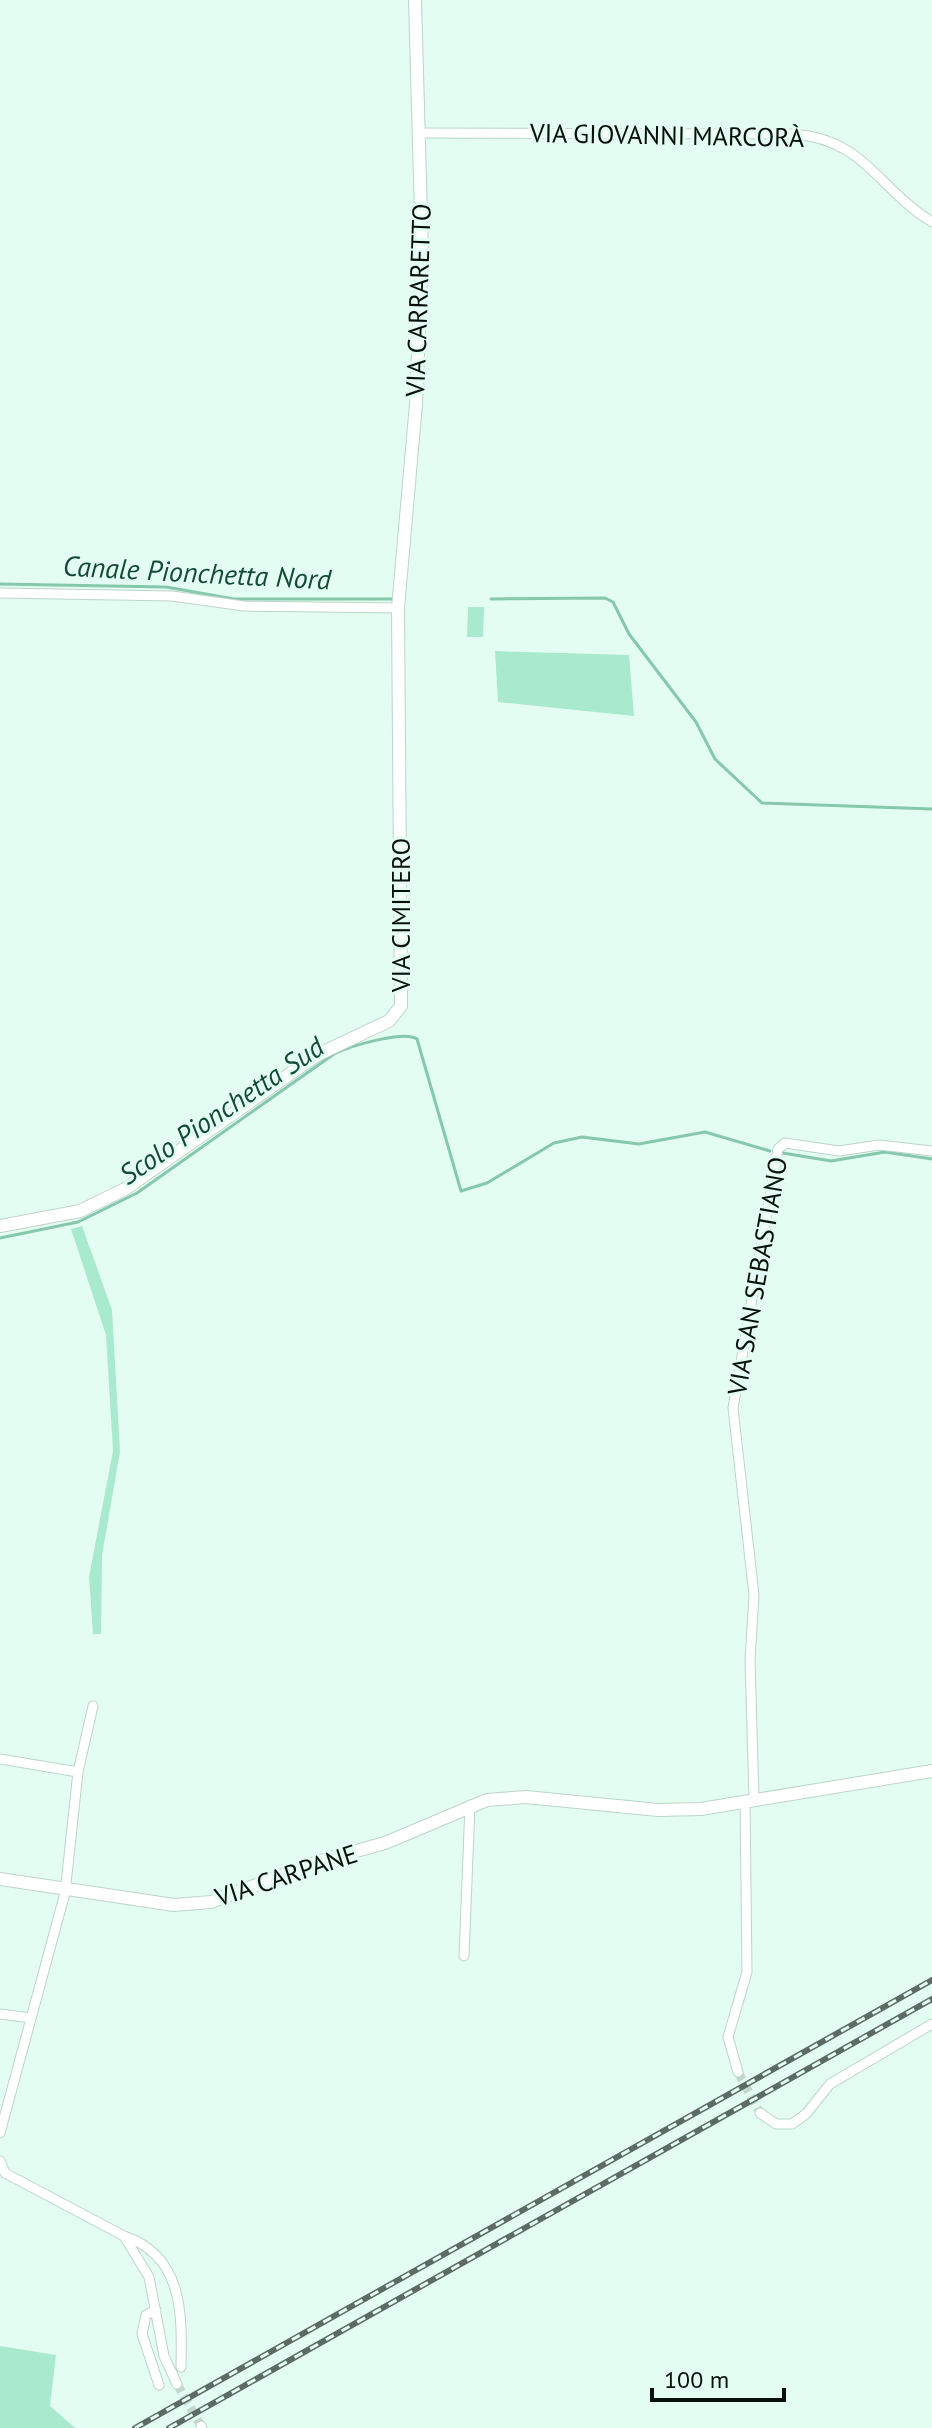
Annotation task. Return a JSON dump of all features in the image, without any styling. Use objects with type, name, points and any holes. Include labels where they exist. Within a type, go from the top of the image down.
[{"type":"street","name":"VIA CARRARETTO","points":[[399,603],[421,299],[415,0]]},
{"type":"street","name":"VIA GIOVANNI MARCORÀ","points":[[420,133],[793,134],[826,138],[860,159],[932,222]]},
{"type":"street","points":[[0,593],[172,596],[244,606],[399,603]]},
{"type":"street","name":"VIA CIMITERO","points":[[0,1226],[80,1211],[125,1189],[317,1055],[389,1021],[397,1012],[403,988],[399,603]]},
{"type":"street","name":"VIA SAN SEBASTIANO","points":[[738,2072],[728,2037],[747,1972],[750,1659],[754,1595],[733,1408],[778,1149],[785,1143],[839,1151],[879,1145],[932,1151]]},
{"type":"street","points":[[0,2133],[65,1888],[78,1772],[93,1706]]},
{"type":"street","points":[[0,1759],[78,1772]]},
{"type":"street","name":"VIA CARPANE","points":[[0,1879],[174,1905],[211,1902],[320,1861],[385,1843],[470,1805],[526,1797],[658,1810],[701,1809],[932,1771]]},
{"type":"street","points":[[464,1956],[470,1805]]},
{"type":"street","points":[[0,2014],[31,2018]]},
{"type":"street","points":[[760,2113],[785,2126],[800,2120],[830,2084],[932,2024]]},
{"type":"street","points":[[0,2161],[5,2173],[124,2236],[150,2251],[160,2261],[179,2293],[181,2367]]},
{"type":"street","points":[[124,2236],[142,2262],[156,2310],[164,2356],[177,2384]]},
{"type":"street","points":[[142,2262],[150,2251]]},
{"type":"street","points":[[142,2262],[160,2261]]},
{"type":"street","points":[[156,2310],[146,2315],[142,2334],[159,2385]]},
{"type":"green space","points":[[468,607],[484,607],[483,637],[467,637]]},
{"type":"green space","points":[[495,651],[629,655],[634,716],[498,702]]},
{"type":"green space","points":[[82,1226],[112,1310],[120,1452],[102,1555],[101,1634],[93,1634],[89,1577],[113,1451],[106,1335],[71,1229]]},
{"type":"green space","points":[[0,2346],[56,2355],[50,2406],[75,2428],[0,2428]]},
{"type":"waterway","name":"Canale Pionchetta Nord","points":[[0,584],[166,587],[234,599],[393,599]]},
{"type":"waterway","name":"Canale Pionchetta Nord","points":[[491,599],[605,598],[613,602],[629,634],[696,722],[715,759],[762,803],[932,809]]},
{"type":"waterway","name":"Scolo Pionchetta Sud","points":[[0,1238],[78,1222],[137,1193],[334,1054],[364,1043],[401,1036],[417,1039],[461,1191],[487,1183],[554,1143],[582,1137],[639,1144],[705,1132],[770,1151]]},
{"type":"waterway","name":"Scolo Pionchetta Sud","points":[[783,1153],[831,1161],[885,1152],[932,1159]]},
{"type":"tunnel","points":[[738,2072],[760,2113]]},
{"type":"tunnel","points":[[177,2384],[201,2426]]},
{"type":"railway","points":[[135,2428],[932,1980]]},
{"type":"railway","points":[[169,2428],[932,1999]]}]
